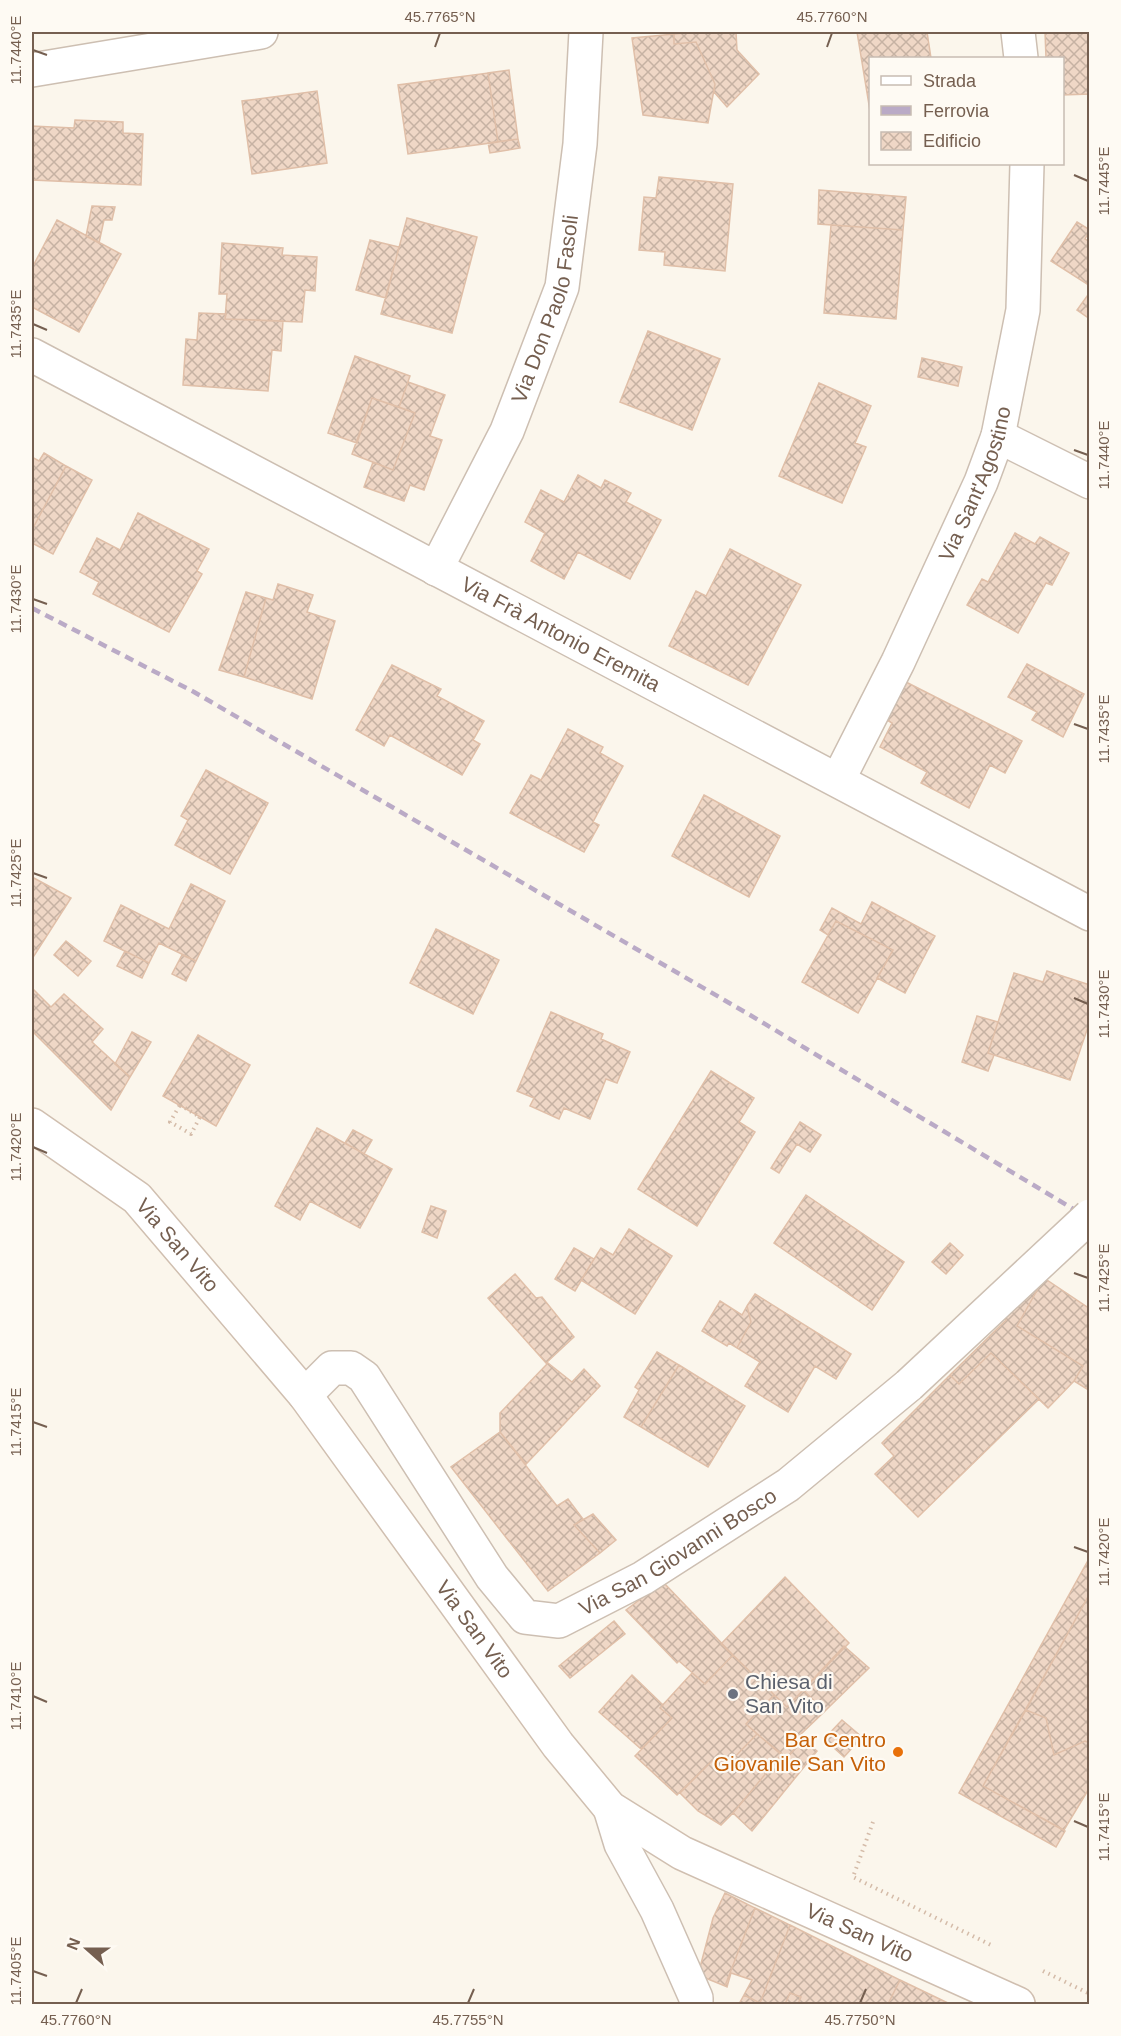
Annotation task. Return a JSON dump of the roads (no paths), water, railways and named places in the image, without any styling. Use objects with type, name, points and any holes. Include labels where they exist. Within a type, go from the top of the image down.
[{"type":"street","points":[[32,70],[261,32]]},
{"type":"street","name":"Via Don Paolo Fasoli","points":[[436,569],[507,431],[562,287],[580,144],[586,32]]},
{"type":"street","points":[[1018,32],[1021,57]]},
{"type":"street","name":"Via Sant'Agostino","points":[[838,780],[898,662],[981,482],[998,436],[1023,310],[1027,165]]},
{"type":"street","name":"Via Frà Antonio Eremita","points":[[32,355],[1089,914]]},
{"type":"street","points":[[998,436],[1089,482]]},
{"type":"street","name":"Via San Vito","points":[[32,1125],[137,1198],[305,1395],[558,1745],[610,1808],[682,1853],[1018,2004]]},
{"type":"street","name":"Via San Giovanni Bosco","points":[[305,1395],[332,1368],[351,1368],[363,1377],[499,1585],[525,1617],[559,1621],[643,1578],[788,1485],[909,1385],[1089,1216]]},
{"type":"street","points":[[610,1808],[621,1844],[657,1910],[696,1998],[696,2004]]},
{"type":"railway","points":[[32,608],[194,692],[750,1015],[1090,1219]]},
{"type":"place","name":"Chiesa di San Vito","points":[[733,1694]]},
{"type":"place","name":"Bar Centro Giovanile San Vito","points":[[898,1752]]}]
